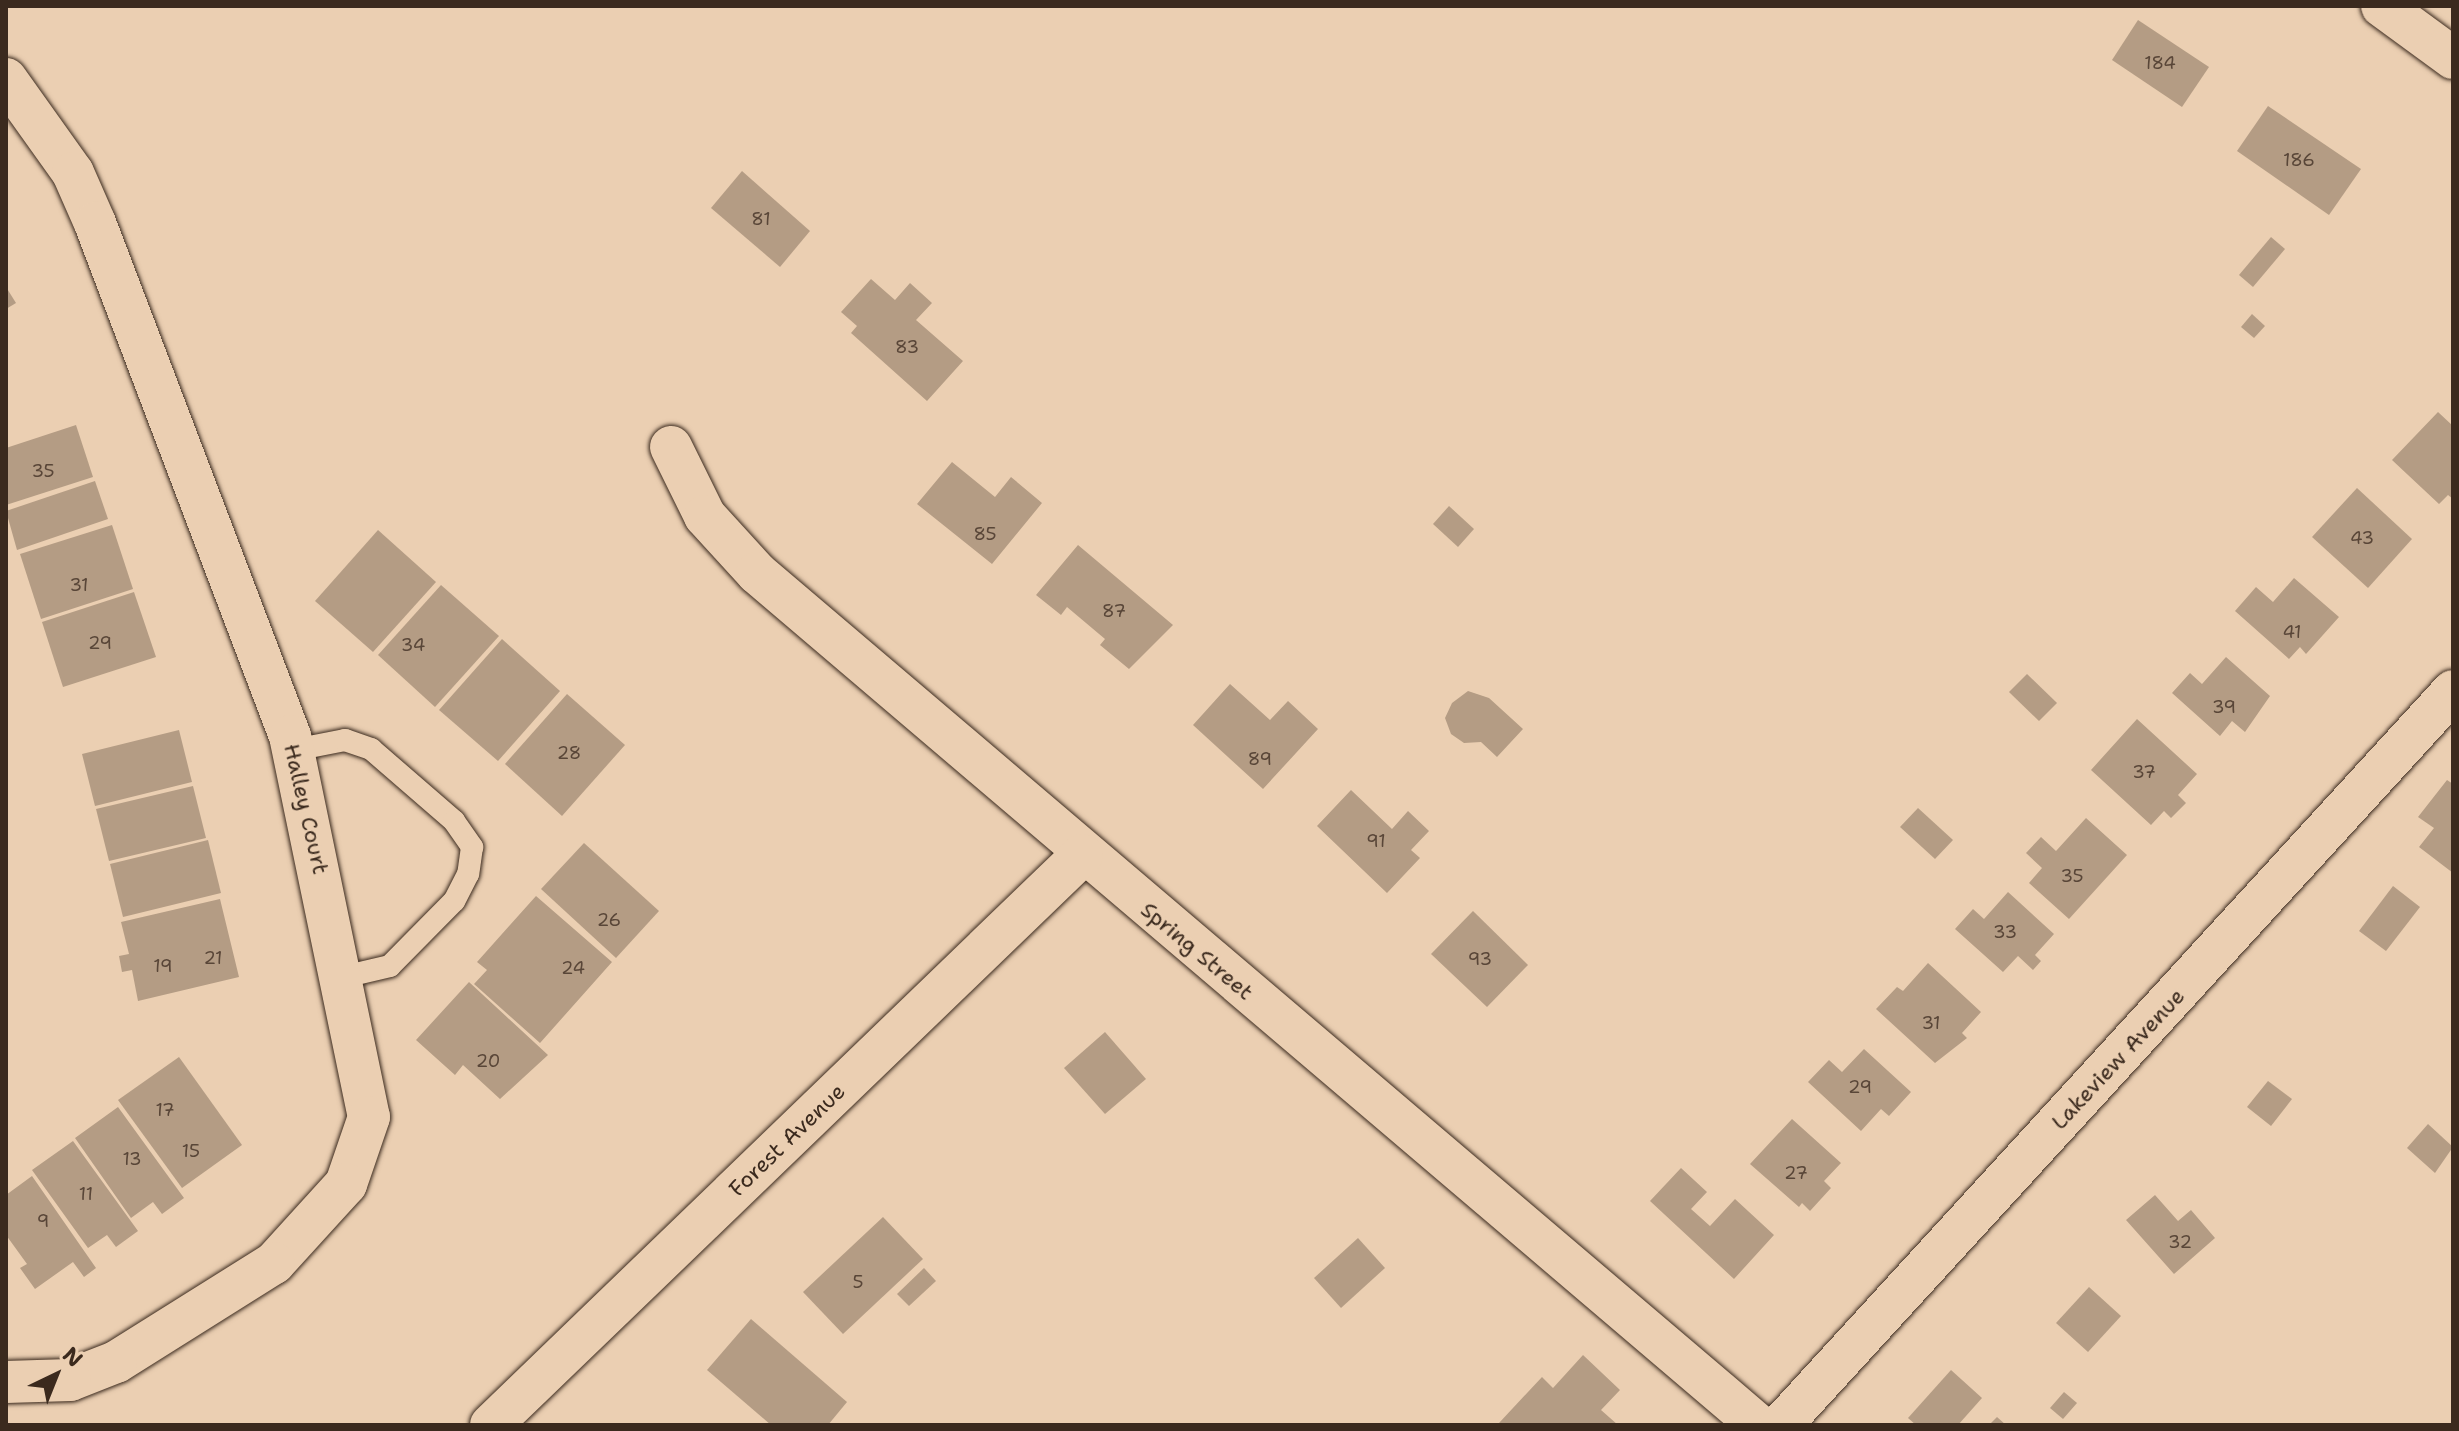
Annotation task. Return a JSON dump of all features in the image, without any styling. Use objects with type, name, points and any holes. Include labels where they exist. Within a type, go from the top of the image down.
[{"type":"street","points":[[2382,6],[2453,58]]},
{"type":"street","name":"Halley Court","points":[[6,79],[73,173],[95,223],[294,750],[343,977],[369,1117],[346,1184],[326,1210],[274,1263],[116,1362],[70,1380],[6,1382]]},
{"type":"street","name":"Spring Street","points":[[671,447],[705,516],[757,573],[1082,855],[1758,1425]]},
{"type":"street","name":"Lakeview Avenue","points":[[1781,1425],[2453,691]]},
{"type":"street","name":"Forest Avenue","points":[[491,1425],[1082,855]]},
{"type":"lane","points":[[294,750],[345,740],[371,749],[454,821],[472,847],[468,874],[454,901],[412,945],[390,966],[343,977]]},
{"type":"building","points":[[2138,20],[2209,67],[2182,107],[2112,60]]},
{"type":"building","points":[[2268,106],[2361,169],[2329,215],[2237,151]]},
{"type":"building","points":[[742,171],[810,231],[780,267],[711,208]]},
{"type":"building","points":[[2271,237],[2285,249],[2253,287],[2239,275]]},
{"type":"building","points":[[871,279],[895,300],[910,283],[932,303],[916,320],[963,361],[927,401],[851,333],[857,326],[841,312]]},
{"type":"building","points":[[6,287],[16,303],[6,309]]},
{"type":"building","points":[[2252,314],[2265,326],[2254,338],[2241,327]]},
{"type":"building","points":[[2438,412],[2453,426],[2453,499],[2448,495],[2439,504],[2392,460]]},
{"type":"building","points":[[76,425],[93,477],[6,505],[6,448]]},
{"type":"building","points":[[952,462],[995,497],[1011,477],[1042,503],[992,564],[917,504]]},
{"type":"building","points":[[95,481],[108,519],[17,550],[6,511]]},
{"type":"building","points":[[2357,488],[2412,539],[2368,588],[2312,537]]},
{"type":"building","points":[[1449,506],[1474,529],[1458,547],[1433,524]]},
{"type":"building","points":[[112,525],[133,589],[41,619],[20,554]]},
{"type":"building","points":[[378,530],[436,582],[373,652],[315,601]]},
{"type":"building","points":[[1078,545],[1173,625],[1129,669],[1100,645],[1105,639],[1067,607],[1061,615],[1036,595]]},
{"type":"building","points":[[2294,578],[2339,617],[2306,654],[2300,647],[2289,659],[2235,611],[2256,587],[2273,602]]},
{"type":"building","points":[[441,585],[499,636],[435,707],[378,655]]},
{"type":"building","points":[[134,592],[156,657],[63,687],[42,622]]},
{"type":"building","points":[[502,639],[560,691],[498,761],[439,710]]},
{"type":"building","points":[[2226,657],[2270,696],[2245,732],[2232,721],[2220,736],[2172,693],[2190,673],[2202,684]]},
{"type":"building","points":[[2027,674],[2057,703],[2039,721],[2009,692]]},
{"type":"building","points":[[1230,684],[1270,720],[1288,701],[1318,729],[1263,789],[1193,725]]},
{"type":"building","points":[[1468,691],[1489,698],[1523,729],[1497,757],[1481,742],[1464,743],[1451,734],[1445,718],[1452,703]]},
{"type":"building","points":[[567,694],[625,745],[562,816],[505,764]]},
{"type":"building","points":[[2137,719],[2197,774],[2178,795],[2186,803],[2171,818],[2164,811],[2151,825],[2091,770]]},
{"type":"building","points":[[179,730],[192,782],[95,806],[82,754]]},
{"type":"building","points":[[2447,780],[2453,784],[2453,873],[2419,847],[2434,828],[2418,817]]},
{"type":"building","points":[[193,786],[206,838],[109,861],[96,809]]},
{"type":"building","points":[[1351,790],[1392,829],[1408,811],[1429,831],[1411,850],[1420,858],[1387,893],[1317,826]]},
{"type":"building","points":[[1918,808],[1953,840],[1935,859],[1900,827]]},
{"type":"building","points":[[2086,818],[2127,855],[2069,919],[2029,883],[2042,868],[2026,853],[2041,837],[2056,851]]},
{"type":"building","points":[[208,840],[221,893],[123,917],[110,864]]},
{"type":"building","points":[[584,843],[659,911],[616,958],[541,889]]},
{"type":"building","points":[[2393,886],[2420,907],[2386,951],[2359,931]]},
{"type":"building","points":[[2008,892],[2054,934],[2035,955],[2041,961],[2033,970],[2018,956],[2003,972],[1955,929],[1973,909],[1984,919]]},
{"type":"building","points":[[536,896],[612,962],[540,1043],[474,984],[487,970],[477,962]]},
{"type":"building","points":[[220,899],[239,977],[138,1001],[132,970],[122,972],[119,956],[129,954],[121,922]]},
{"type":"building","points":[[1473,911],[1528,965],[1487,1007],[1431,954]]},
{"type":"building","points":[[1928,963],[1981,1012],[1962,1033],[1967,1038],[1935,1063],[1876,1009],[1897,987],[1903,991]]},
{"type":"building","points":[[469,982],[548,1055],[500,1099],[463,1065],[455,1075],[416,1040]]},
{"type":"building","points":[[1105,1032],[1146,1079],[1105,1114],[1064,1068]]},
{"type":"building","points":[[1864,1049],[1911,1092],[1889,1116],[1881,1109],[1861,1131],[1808,1082],[1829,1060],[1842,1072]]},
{"type":"building","points":[[179,1057],[242,1145],[182,1188],[118,1100]]},
{"type":"building","points":[[2268,1081],[2292,1099],[2271,1126],[2247,1107]]},
{"type":"building","points":[[118,1107],[184,1198],[162,1214],[153,1202],[131,1218],[75,1138]]},
{"type":"building","points":[[1792,1119],[1841,1163],[1824,1181],[1831,1188],[1810,1211],[1802,1203],[1799,1207],[1750,1164]]},
{"type":"building","points":[[2428,1124],[2453,1147],[2435,1173],[2407,1148]]},
{"type":"building","points":[[73,1141],[138,1231],[116,1247],[107,1235],[88,1248],[32,1170]]},
{"type":"building","points":[[1681,1168],[1707,1192],[1691,1209],[1710,1226],[1735,1199],[1774,1235],[1734,1279],[1650,1201]]},
{"type":"building","points":[[32,1176],[96,1268],[84,1277],[73,1262],[35,1289],[20,1268],[27,1264],[6,1235],[6,1195]]},
{"type":"building","points":[[2155,1195],[2178,1221],[2191,1210],[2215,1238],[2174,1274],[2126,1220]]},
{"type":"building","points":[[883,1217],[923,1259],[843,1334],[803,1292]]},
{"type":"building","points":[[1358,1238],[1385,1268],[1341,1308],[1314,1278]]},
{"type":"building","points":[[924,1268],[936,1281],[909,1306],[897,1294]]},
{"type":"building","points":[[2089,1287],[2121,1316],[2088,1352],[2056,1323]]},
{"type":"building","points":[[751,1319],[847,1402],[828,1425],[771,1425],[707,1370]]},
{"type":"building","points":[[1583,1355],[1620,1390],[1601,1410],[1618,1425],[1499,1423],[1542,1377],[1553,1388]]},
{"type":"building","points":[[1951,1370],[1982,1398],[1958,1425],[1916,1425],[1908,1418]]},
{"type":"building","points":[[2064,1392],[2077,1403],[2063,1419],[2050,1408]]},
{"type":"building","points":[[1997,1417],[2006,1425],[1989,1425]]}]
